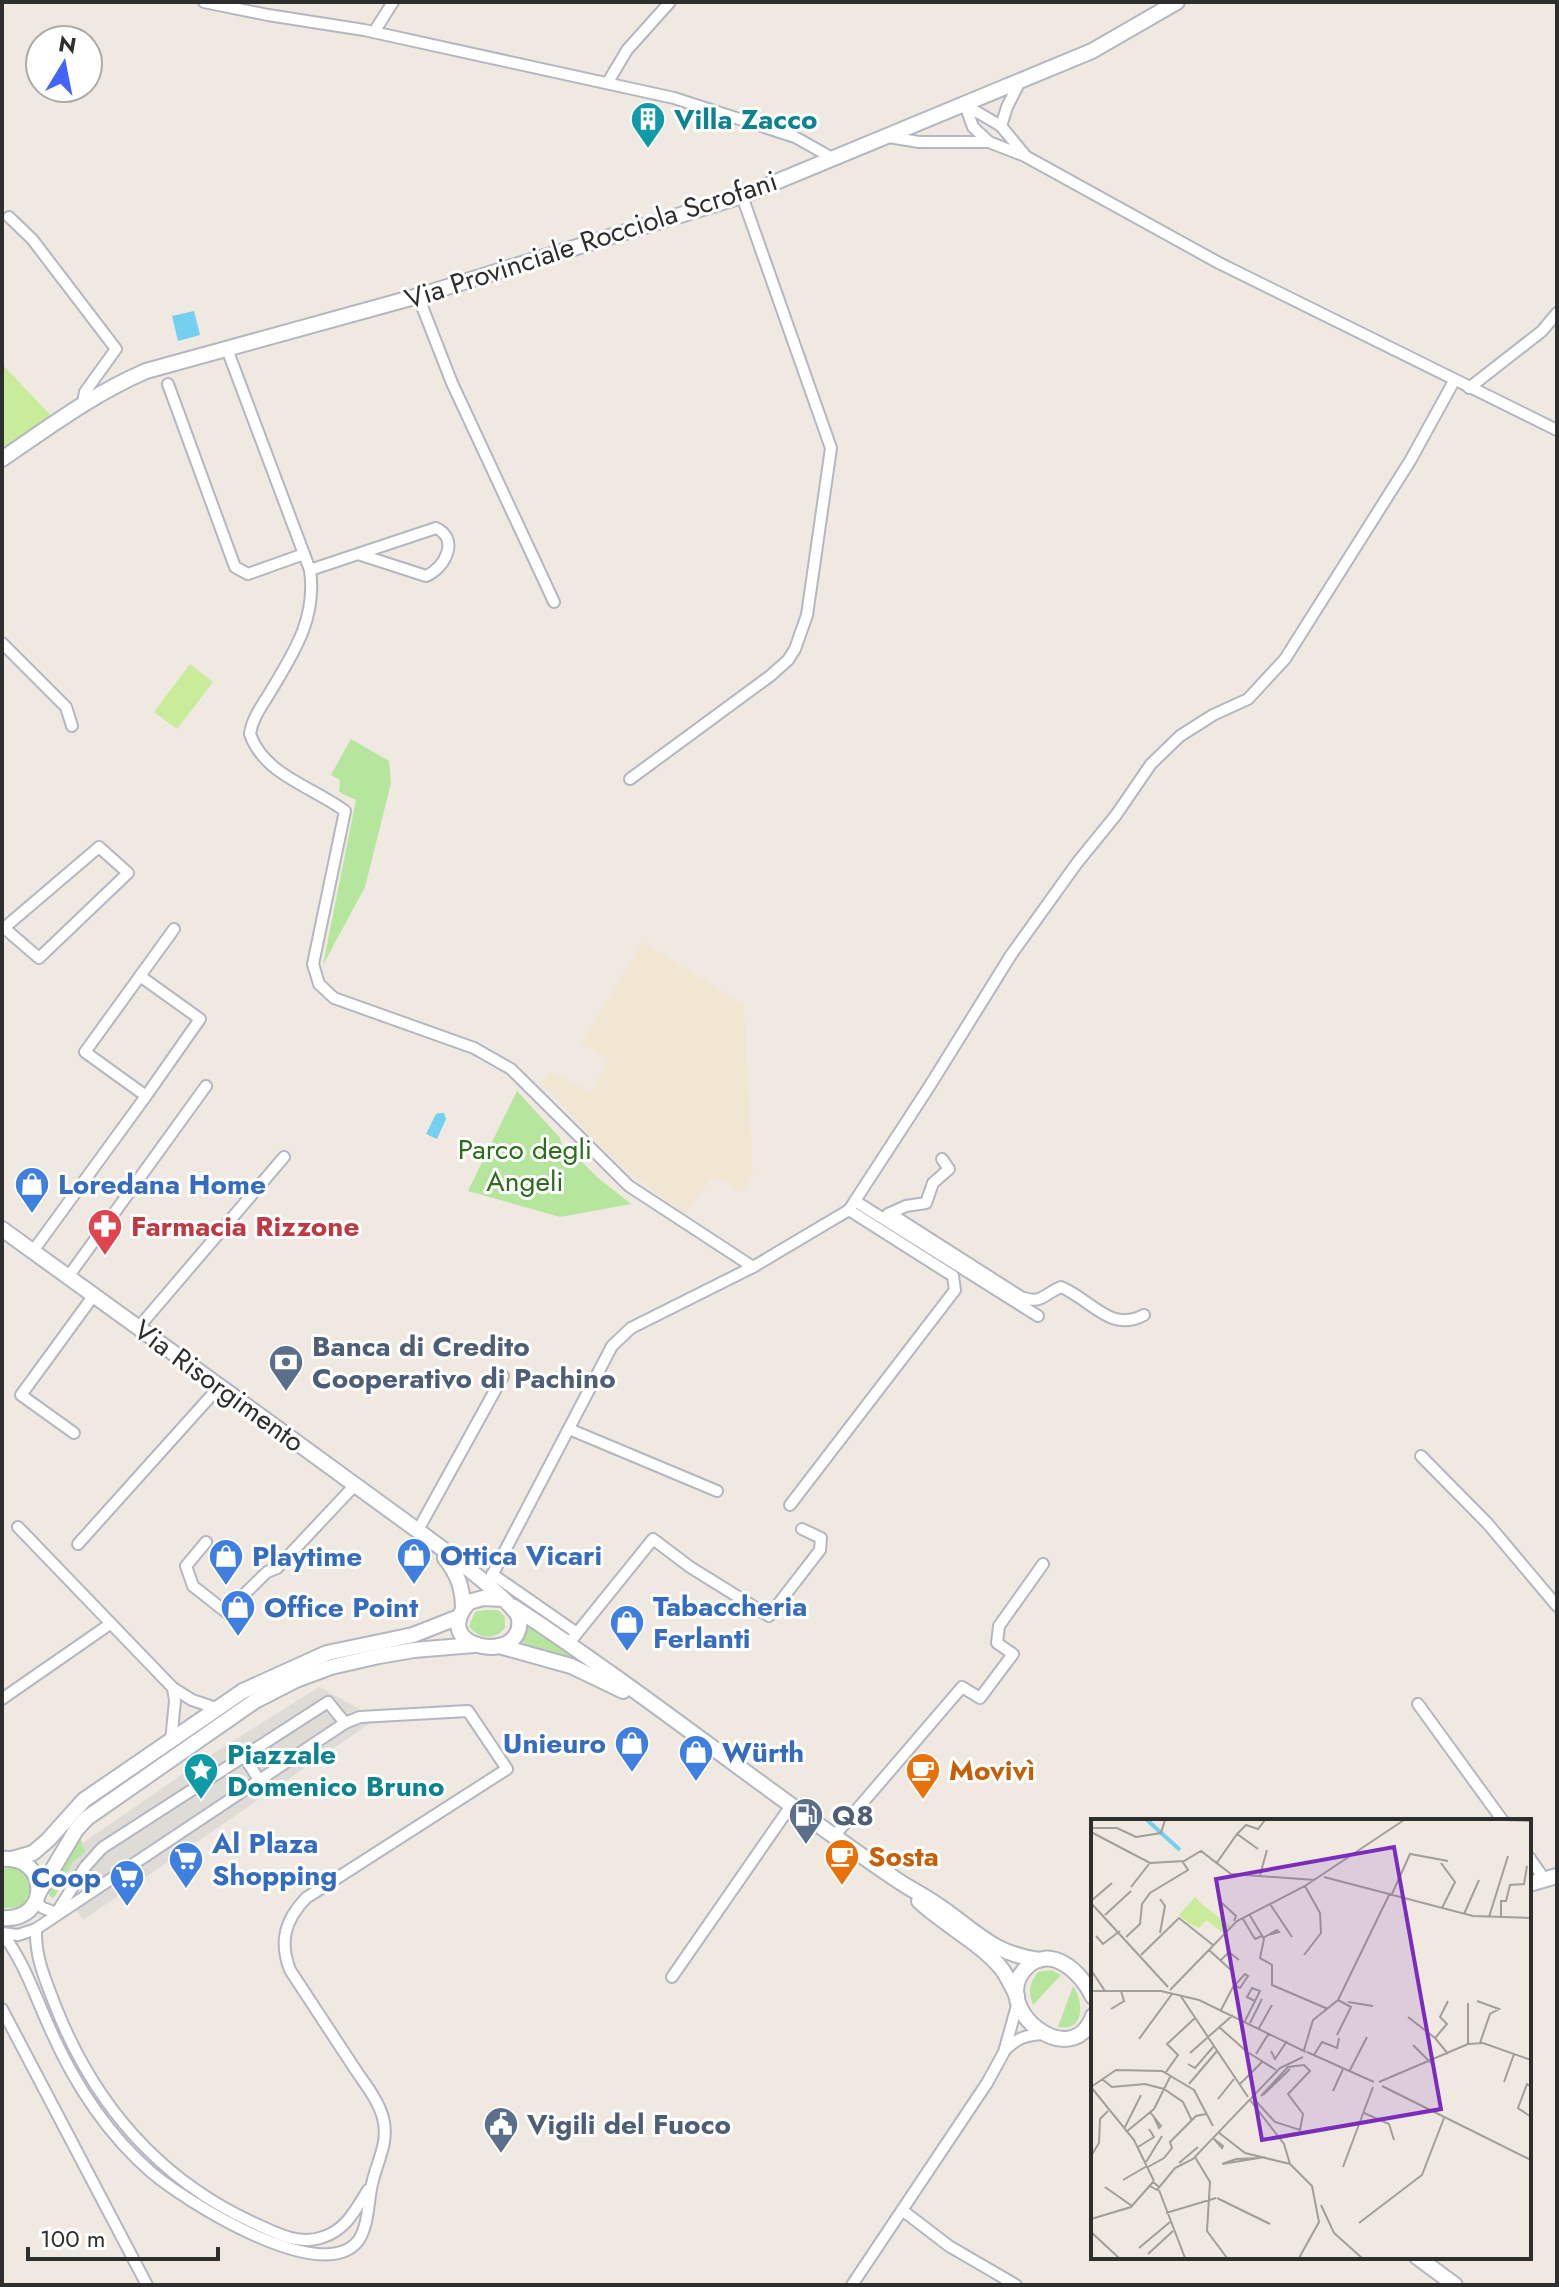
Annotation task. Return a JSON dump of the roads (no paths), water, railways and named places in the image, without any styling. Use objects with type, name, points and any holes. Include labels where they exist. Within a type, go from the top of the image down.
[{"type":"main road","name":"Via Provinciale Rocciola Scrofani","points":[[2,459],[83,403],[113,385],[146,371],[418,296],[742,196],[1092,51],[1177,2]]},
{"type":"main road","name":"Via Risorgimento","points":[[2,1229],[435,1545]]},
{"type":"main road","points":[[2,1919],[26,1914],[39,1901],[76,1830],[87,1818],[255,1701],[296,1680],[331,1667],[414,1650],[474,1645],[483,1648],[506,1644],[517,1633],[520,1620],[490,1578],[435,1545]]},
{"type":"main road","points":[[435,1545],[459,1580],[461,1613],[458,1627],[474,1645]]},
{"type":"main road","points":[[7,1859],[33,1853],[84,1800],[243,1691],[327,1653],[413,1635],[461,1613],[469,1602],[483,1598],[507,1602],[573,1638],[669,1716],[998,1950],[1013,1956],[1057,1961],[1082,1976],[1091,1993]]},
{"type":"main road","points":[[499,1646],[586,1672],[669,1716]]},
{"type":"main road","points":[[7,1859],[27,1865],[33,1871],[37,1878],[39,1901]]},
{"type":"main road","points":[[1531,1883],[1551,1878]]},
{"type":"main road","points":[[898,1881],[937,1918],[1002,1969],[1025,2018],[1043,2034],[1061,2039],[1091,2040]]},
{"type":"main road","points":[[1018,1998],[1020,1976],[1039,1960]]},
{"type":"main road","points":[[1075,1970],[1091,1972]]},
{"type":"main road","points":[[1071,2038],[1086,2030],[1091,2020]]},
{"type":"main road","points":[[1420,2259],[1455,2285]]},
{"type":"street","points":[[204,2],[374,32],[674,98],[795,137],[834,159]]},
{"type":"street","points":[[374,32],[393,2]]},
{"type":"street","points":[[608,82],[627,50],[670,2]]},
{"type":"street","points":[[1001,126],[1019,83]]},
{"type":"street","points":[[965,105],[1001,126],[1025,156]]},
{"type":"street","points":[[965,105],[973,127],[989,142]]},
{"type":"street","points":[[889,137],[919,142],[989,142],[1025,156],[1219,263],[1557,430]]},
{"type":"street","points":[[630,779],[788,660],[807,615],[831,448],[742,196]]},
{"type":"street","points":[[9,217],[32,239],[116,349],[85,392],[83,403]]},
{"type":"street","points":[[418,296],[452,383],[554,602]]},
{"type":"street","points":[[1469,388],[1542,331],[1557,313]]},
{"type":"street","points":[[227,349],[310,570],[312,598],[308,623],[300,642],[255,716],[250,734],[262,757],[278,770],[345,811],[313,964],[319,984],[334,998],[474,1048],[511,1069],[629,1186],[753,1267]]},
{"type":"street","points":[[802,1529],[821,1538],[820,1550],[769,1616],[690,1567],[653,1539],[573,1638],[490,1578],[612,1346],[631,1328],[753,1267],[852,1206],[1011,955],[1151,764],[1180,736],[1213,715],[1248,699],[1285,659],[1410,461],[1454,381]]},
{"type":"street","points":[[168,384],[235,567],[248,574],[304,554]]},
{"type":"street","points":[[310,570],[358,554],[436,528],[445,532],[450,541],[450,550],[426,576],[358,554]]},
{"type":"street","points":[[2,643],[66,707],[72,726]]},
{"type":"street","points":[[99,847],[128,873],[39,958],[3,927],[99,847]]},
{"type":"street","points":[[146,1096],[85,1052],[174,929]]},
{"type":"street","points":[[33,1251],[200,1019],[140,976]]},
{"type":"street","points":[[68,1277],[206,1086]]},
{"type":"street","points":[[138,1328],[284,1157]]},
{"type":"street","points":[[878,1216],[926,1203],[933,1183],[949,1169],[942,1159]]},
{"type":"street","points":[[852,1206],[878,1216],[1038,1316]]},
{"type":"street","points":[[790,1505],[955,1290],[953,1276],[852,1206]]},
{"type":"street","points":[[891,1214],[1031,1301],[1040,1300],[1061,1287],[1111,1319],[1130,1322],[1144,1315]]},
{"type":"street","points":[[74,1433],[21,1395],[94,1295]]},
{"type":"street","points":[[418,1530],[503,1376]]},
{"type":"street","points":[[78,1544],[219,1387]]},
{"type":"street","points":[[569,1429],[717,1491]]},
{"type":"street","points":[[1421,1456],[1488,1524],[1557,1606]]},
{"type":"street","points":[[206,1542],[186,1566],[193,1586],[226,1612],[267,1572],[277,1568],[355,1485]]},
{"type":"street","points":[[18,1527],[173,1688],[192,1700],[219,1709]]},
{"type":"street","points":[[835,1835],[962,1687],[980,1698],[1013,1654],[997,1643],[999,1626],[1043,1564]]},
{"type":"street","points":[[2,1699],[110,1624]]},
{"type":"street","points":[[171,1741],[175,1701],[173,1688]]},
{"type":"street","points":[[57,1913],[76,1879],[102,1848],[328,1702],[345,1723]]},
{"type":"street","points":[[1418,1704],[1502,1819]]},
{"type":"street","points":[[468,1711],[507,1769],[306,1898],[291,1914],[285,1928],[284,1955],[290,1970],[381,2112],[385,2140],[371,2185],[368,2210],[358,2241],[339,2256],[325,2259],[287,2251],[202,2210],[131,2154],[95,2112],[62,2054],[16,1950],[2,1933],[18,1935],[39,1927],[345,1723],[360,1717],[468,1711]]},
{"type":"street","points":[[244,1756],[259,1780]]},
{"type":"street","points":[[672,1977],[792,1804]]},
{"type":"street","points":[[1531,1859],[1551,1878]]},
{"type":"street","points":[[39,1901],[57,1913]]},
{"type":"street","points":[[39,1901],[38,1959],[83,2066],[119,2120],[170,2169],[240,2216],[282,2236],[305,2241],[341,2229],[371,2185]]},
{"type":"street","points":[[852,2285],[987,2083],[1004,2052],[1018,1998]]},
{"type":"street","points":[[2,2009],[147,2285]]},
{"type":"street","points":[[1004,2052],[1016,2040],[1030,2034],[1043,2034]]},
{"type":"street","points":[[902,2210],[949,2246],[1016,2285]]},
{"type":"water","points":[[194,311],[200,335],[178,341],[172,316]]},
{"type":"water","points":[[444,1113],[446,1119],[437,1139],[426,1134],[436,1114]]},
{"type":"place","name":"Villa Zacco","points":[[648,150]]},
{"type":"place","name":"Loredana Home","points":[[32,1215]]},
{"type":"place","name":"Farmacia Rizzone","points":[[105,1257]]},
{"type":"place","name":"Banca di Credito Cooperativo di Pachino","points":[[286,1393]]},
{"type":"place","name":"Ottica Vicari","points":[[414,1586]]},
{"type":"place","name":"Playtime","points":[[226,1587]]},
{"type":"place","name":"Office Point","points":[[238,1638]]},
{"type":"place","name":"Tabaccheria Ferlanti","points":[[627,1653]]},
{"type":"place","name":"Unieuro","points":[[632,1774]]},
{"type":"place","name":"Würth","points":[[696,1783]]},
{"type":"place","name":"Piazzale Domenico Bruno","points":[[201,1801]]},
{"type":"place","name":"Movivì","points":[[923,1801]]},
{"type":"place","name":"Q8","points":[[806,1846]]},
{"type":"place","name":"Sosta","points":[[842,1887]]},
{"type":"place","name":"Al Plaza Shopping","points":[[186,1890]]},
{"type":"place","name":"Coop","points":[[127,1908]]},
{"type":"place","name":"Vigili del Fuoco","points":[[501,2155]]},
{"type":"park label","name":"Parco degli Angeli","points":[[525,1165]]}]
